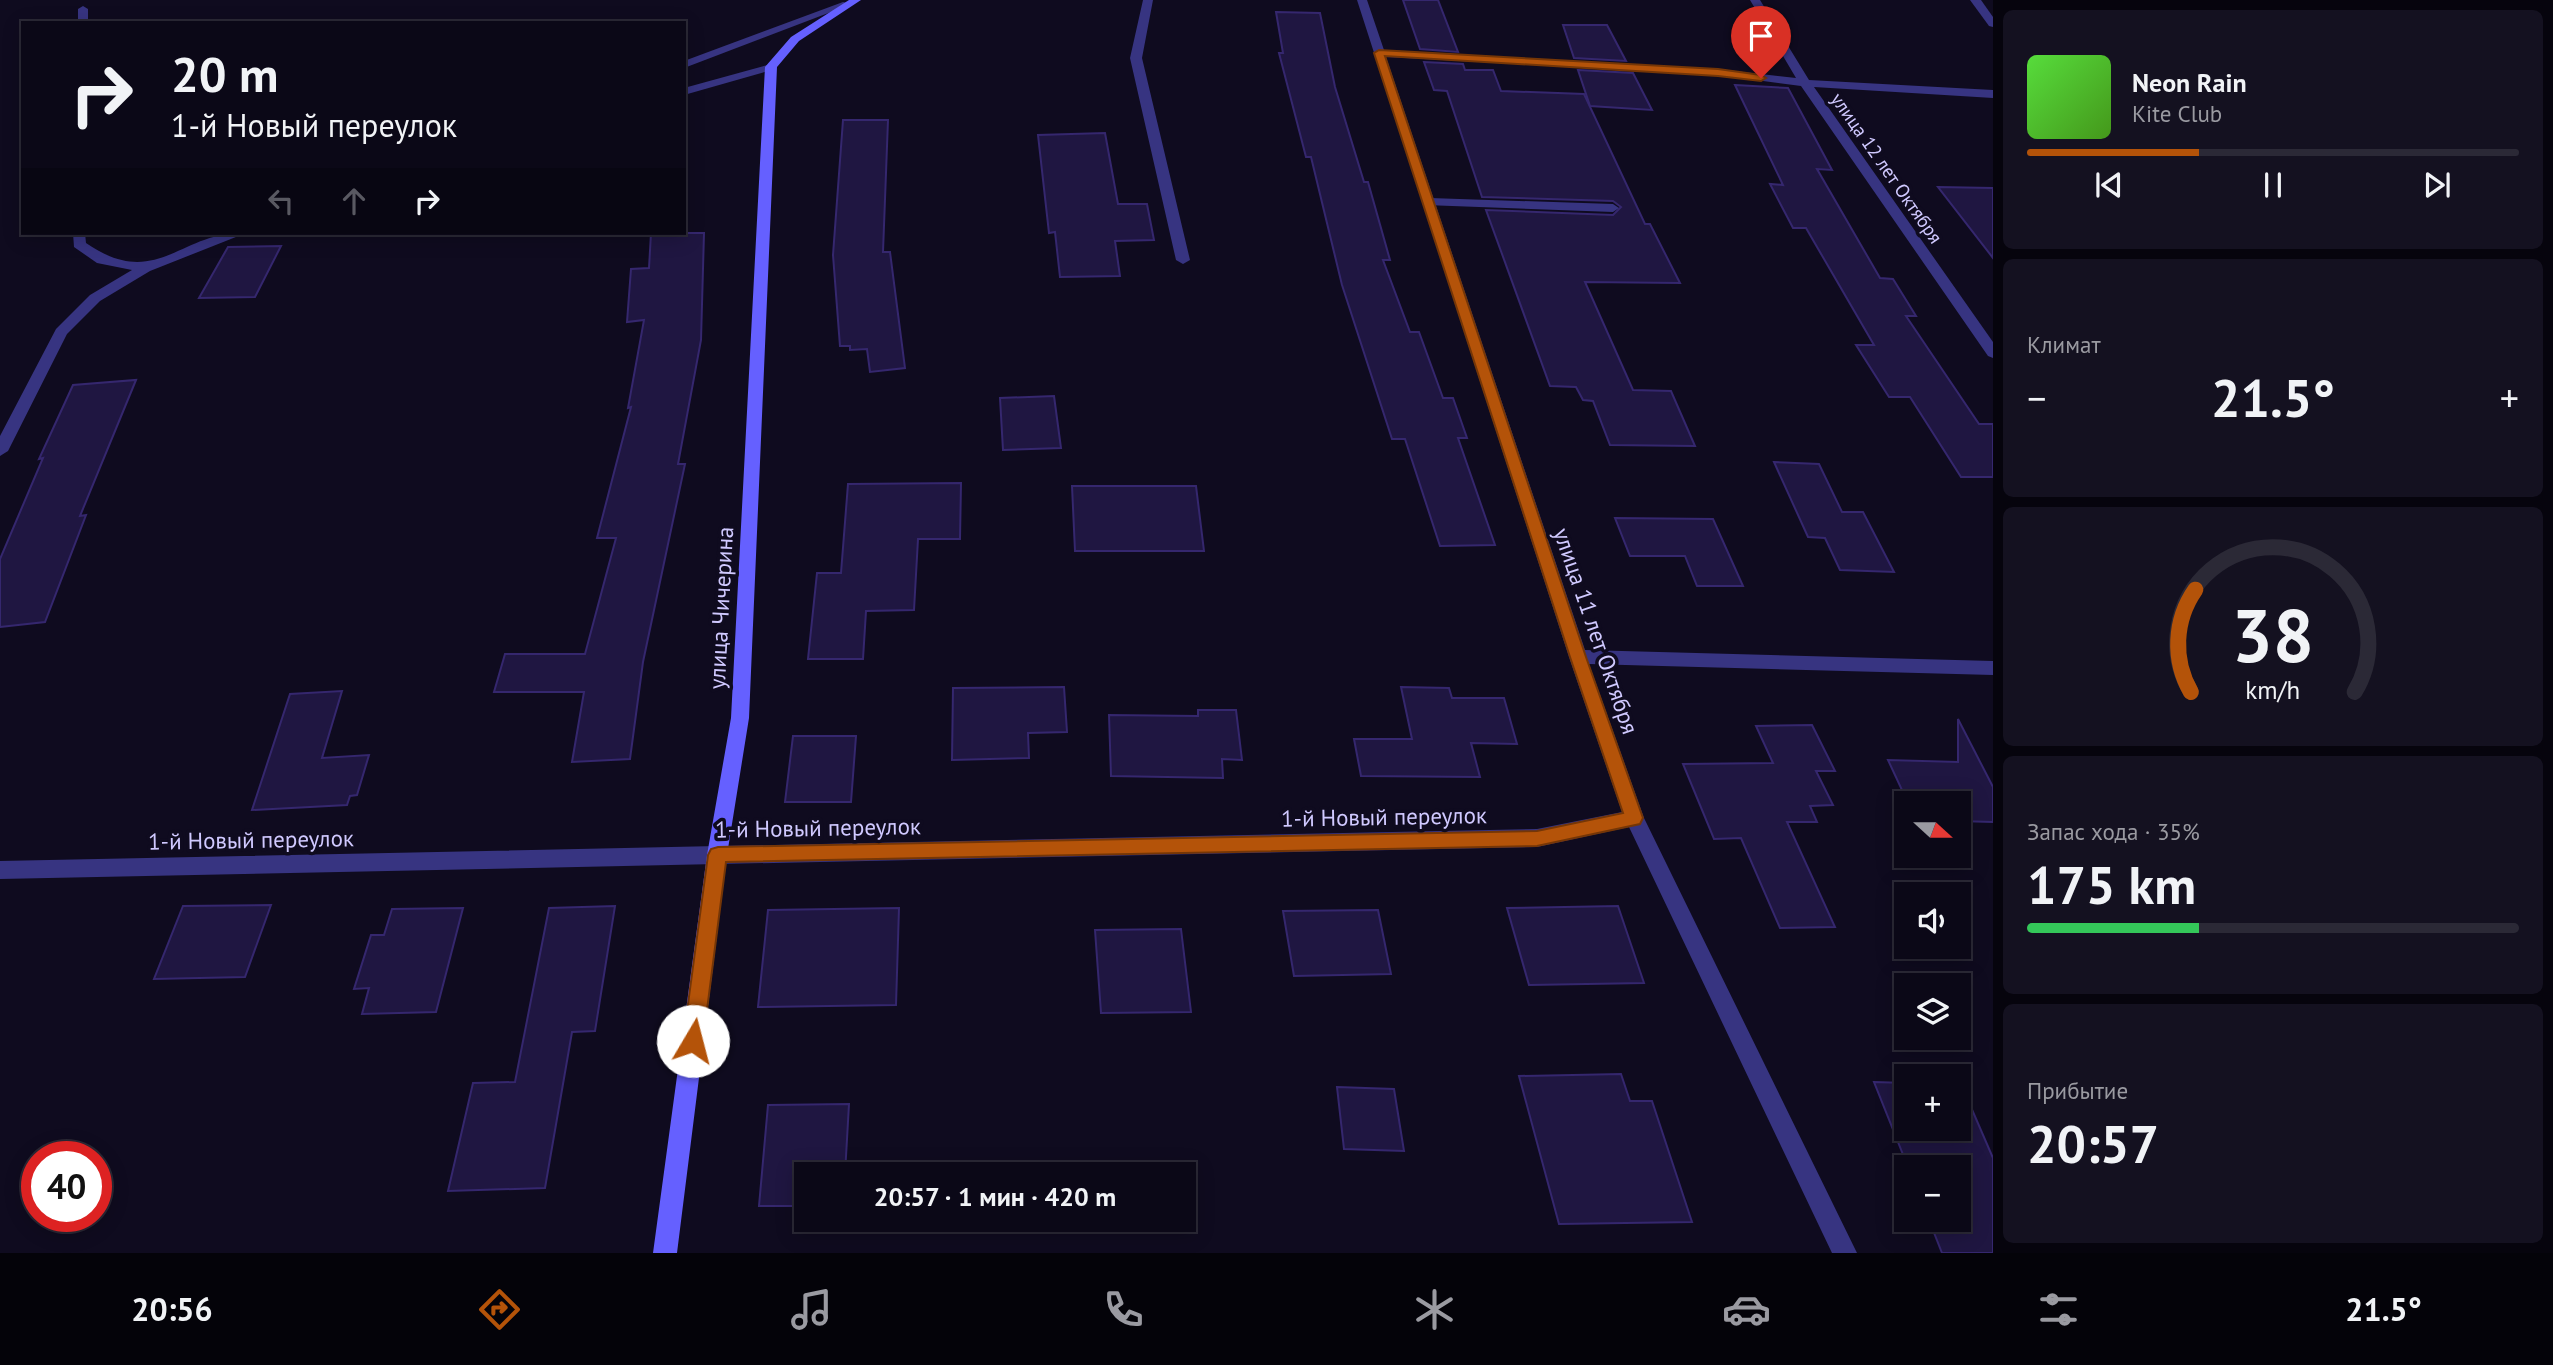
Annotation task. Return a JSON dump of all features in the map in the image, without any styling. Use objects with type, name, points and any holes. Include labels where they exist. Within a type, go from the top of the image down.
[{"type":"street","points":[[1148,0],[1136,58],[1183,260]]},
{"type":"street","name":"улица 11 лет Октября","points":[[1362,0],[1578,657],[1634,818],[1845,1253]]},
{"type":"street","name":"улица 12 лет Октября","points":[[1755,0],[1804,83],[1993,353]]},
{"type":"street","points":[[1975,0],[1993,24]]},
{"type":"street","points":[[686,64],[848,1]]},
{"type":"street","points":[[686,91],[771,66],[795,39],[848,1]]},
{"type":"street","points":[[83,9],[83,21]]},
{"type":"street","points":[[1379,53],[1718,72],[1804,83],[1993,94]]},
{"type":"street","name":"улица Чичерина","points":[[664,1253],[718,855],[740,718],[771,66]]},
{"type":"street","points":[[1430,202],[1613,208]]},
{"type":"street","points":[[79,235],[79,244],[102,260],[145,268]]},
{"type":"street","points":[[0,452],[61,332],[95,298],[145,268],[234,235]]},
{"type":"street","points":[[1578,657],[1993,668]]},
{"type":"street","name":"1-й Новый переулок","points":[[0,870],[1537,838],[1634,818]]},
{"type":"building","points":[[1403,0],[1438,0],[1458,52],[1420,49]]},
{"type":"building","points":[[1276,12],[1320,13],[1335,87],[1364,182],[1368,182],[1390,260],[1383,260],[1410,332],[1419,332],[1443,398],[1453,398],[1467,438],[1458,438],[1495,545],[1440,546],[1405,439],[1392,439],[1342,285],[1311,157],[1306,157],[1279,53],[1283,53]]},
{"type":"building","points":[[1563,25],[1607,25],[1626,61],[1574,58]]},
{"type":"building","points":[[1424,62],[1463,64],[1465,70],[1493,70],[1501,91],[1584,94],[1645,224],[1650,224],[1680,283],[1585,282],[1633,390],[1671,391],[1695,446],[1610,445],[1593,401],[1583,400],[1576,387],[1550,386],[1486,210],[1613,215],[1621,207],[1613,201],[1482,197],[1447,91],[1434,90]]},
{"type":"building","points":[[1578,70],[1633,73],[1652,110],[1590,106]]},
{"type":"building","points":[[1735,85],[1788,88],[1832,170],[1817,169],[1880,278],[1893,279],[1916,316],[1906,316],[1979,424],[1993,424],[1993,477],[1961,477],[1910,397],[1889,397],[1856,345],[1874,345],[1806,228],[1793,228],[1770,184],[1783,185]]},
{"type":"building","points":[[843,120],[888,120],[883,252],[890,252],[905,368],[870,372],[867,349],[850,350],[850,346],[840,346],[833,255]]},
{"type":"building","points":[[1105,133],[1118,204],[1147,204],[1154,240],[1115,241],[1120,276],[1060,277],[1055,232],[1049,233],[1038,135]]},
{"type":"building","points":[[1938,187],[1993,188],[1993,258]]},
{"type":"building","points":[[704,233],[701,340],[678,464],[685,464],[643,662],[630,759],[572,762],[584,692],[494,692],[505,654],[585,654],[616,538],[597,538],[631,407],[628,408],[644,320],[627,322],[631,269],[649,268],[651,235]]},
{"type":"building","points":[[281,246],[255,297],[199,298],[228,247]]},
{"type":"building","points":[[136,380],[80,516],[86,515],[45,622],[0,627],[0,559],[43,458],[39,459],[73,385]]},
{"type":"building","points":[[1054,396],[1061,448],[1003,450],[1000,398]]},
{"type":"building","points":[[1774,462],[1819,464],[1842,512],[1863,512],[1894,572],[1840,570],[1825,538],[1808,537]]},
{"type":"building","points":[[961,483],[960,539],[918,539],[914,610],[866,611],[863,659],[808,659],[817,573],[841,573],[848,484]]},
{"type":"building","points":[[1072,486],[1196,486],[1204,551],[1075,551]]},
{"type":"building","points":[[1615,518],[1713,519],[1743,586],[1697,586],[1685,556],[1630,556]]},
{"type":"building","points":[[1064,687],[1067,732],[1028,733],[1029,758],[952,760],[953,688]]},
{"type":"building","points":[[1401,687],[1449,688],[1452,698],[1504,698],[1517,744],[1471,743],[1480,777],[1361,776],[1354,739],[1412,739]]},
{"type":"building","points":[[342,691],[322,758],[369,755],[357,795],[350,796],[347,805],[252,810],[290,694]]},
{"type":"building","points":[[1198,710],[1236,710],[1242,760],[1222,759],[1223,778],[1111,776],[1109,715],[1198,716]]},
{"type":"building","points":[[1958,719],[1993,787],[1993,822],[1971,821],[1971,791],[1902,791],[1888,760],[1958,762]]},
{"type":"building","points":[[1812,725],[1835,771],[1816,771],[1833,805],[1810,806],[1817,822],[1787,822],[1835,927],[1780,928],[1741,838],[1714,839],[1683,764],[1773,763],[1756,726]]},
{"type":"building","points":[[793,736],[856,736],[851,802],[785,802]]},
{"type":"building","points":[[271,905],[245,977],[154,979],[183,906]]},
{"type":"building","points":[[615,906],[595,1031],[572,1032],[545,1188],[448,1191],[473,1083],[515,1082],[549,908]]},
{"type":"building","points":[[1618,906],[1644,983],[1529,985],[1507,908]]},
{"type":"building","points":[[463,908],[436,1012],[362,1014],[369,988],[354,989],[371,935],[384,935],[392,909]]},
{"type":"building","points":[[899,908],[896,1005],[758,1007],[768,910]]},
{"type":"building","points":[[1378,910],[1391,974],[1294,976],[1283,911]]},
{"type":"building","points":[[1181,929],[1191,1012],[1101,1013],[1095,930]]},
{"type":"building","points":[[1621,1074],[1630,1101],[1652,1101],[1692,1222],[1559,1224],[1519,1076]]},
{"type":"building","points":[[1874,1082],[1894,1083],[1894,1132]]},
{"type":"building","points":[[1337,1087],[1394,1089],[1404,1151],[1344,1149]]},
{"type":"building","points":[[849,1104],[846,1162],[794,1162],[794,1206],[759,1206],[768,1105]]},
{"type":"building","points":[[1971,1107],[1993,1158],[1993,1253],[1942,1253],[1934,1232],[1971,1232],[1971,1155],[1903,1155],[1898,1141],[1971,1141]]},
{"type":"route","points":[[693,1041],[718,855],[1537,838],[1634,818],[1578,657],[1379,53],[1718,72],[1761,78]]}]
